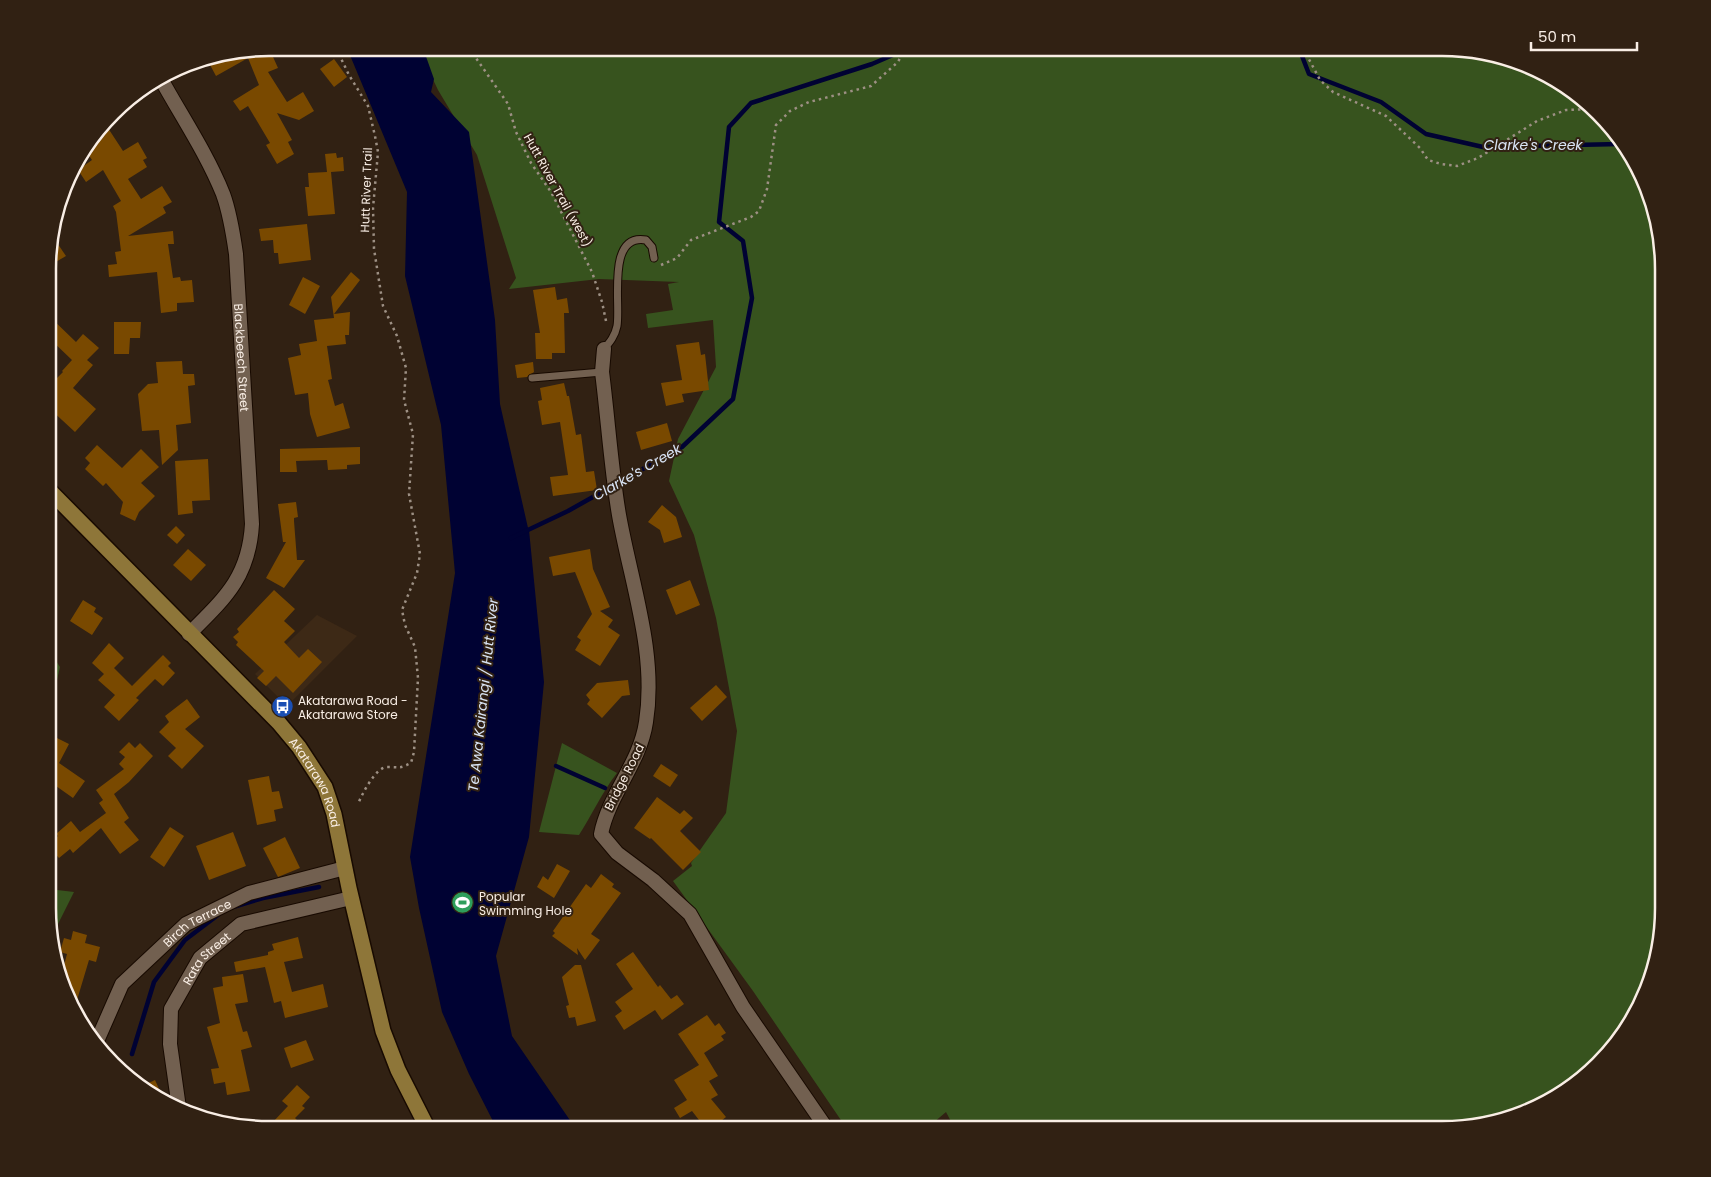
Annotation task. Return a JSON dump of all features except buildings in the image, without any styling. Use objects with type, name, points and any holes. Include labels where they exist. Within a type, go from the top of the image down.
[{"type":"street","name":"Blackbeech Street","points":[[163,85],[205,156],[223,194],[230,218],[236,254],[251,514],[250,546],[238,578],[223,598],[190,634]]},
{"type":"street","name":"Bridge Road","points":[[604,349],[602,372],[614,477],[619,514],[644,638],[648,680],[646,721],[641,747],[604,816],[601,834],[617,853],[653,880],[690,914],[743,1007],[821,1121]]},
{"type":"street","name":"Akatarawa Road","points":[[56,497],[279,723],[314,768],[325,787],[331,805],[377,1008],[390,1052],[424,1121]]},
{"type":"street","name":"Birch Terrace","points":[[99,1036],[122,984],[186,924],[249,893],[345,868]]},
{"type":"street","name":"Rata Street","points":[[178,1100],[170,1044],[171,1009],[200,958],[241,924],[351,898]]},
{"type":"lane","points":[[604,349],[614,338],[617,327],[620,260],[624,248],[634,240],[646,240],[652,247],[654,258]]},
{"type":"lane","points":[[532,378],[602,372]]},
{"type":"path","name":"Hutt River Trail","points":[[340,56],[368,106],[377,144],[373,208],[374,248],[383,306],[397,336],[406,368],[404,400],[414,434],[409,494],[420,554],[417,573],[402,610],[405,625],[415,648],[418,678],[414,752],[410,763],[399,769],[386,766],[381,769],[365,788],[358,804]]},
{"type":"path","name":"Hutt River Trail (west)","points":[[475,56],[508,104],[516,132],[531,163],[551,192],[592,272],[602,302],[606,323]]},
{"type":"path","points":[[664,264],[677,258],[691,240],[751,217],[759,211],[764,200],[776,125],[790,111],[809,102],[871,86],[898,62],[900,56]]},
{"type":"path","points":[[1308,56],[1319,78],[1333,92],[1386,116],[1420,148],[1428,160],[1457,166],[1478,158],[1537,121],[1566,110],[1582,109]]},
{"type":"shaded area","points":[[317,615],[357,636],[287,706],[255,674]]},
{"type":"green space","points":[[422,56],[1442,56],[1483,60],[1523,72],[1571,100],[1602,129],[1619,151],[1633,175],[1639,188],[1651,228],[1655,269],[1655,908],[1651,949],[1639,989],[1611,1037],[1582,1068],[1560,1085],[1536,1099],[1497,1113],[1470,1119],[1442,1121],[951,1121],[946,1112],[935,1121],[842,1121],[753,991],[673,881],[692,866],[691,863],[726,813],[737,731],[716,618],[694,535],[669,481],[678,439],[716,367],[713,320],[648,328],[646,314],[673,310],[668,284],[679,282],[599,279],[509,289],[516,278],[477,155],[438,90]]},
{"type":"green space","points":[[56,661],[60,667],[56,684]]},
{"type":"green space","points":[[562,743],[617,773],[579,835],[539,832]]},
{"type":"green space","points":[[56,890],[74,892],[57,926]]},
{"type":"water","name":"Te Awa Kairangi / Hutt River","points":[[350,56],[426,56],[434,79],[431,92],[469,132],[495,320],[500,404],[528,528],[513,538],[529,530],[544,682],[529,837],[496,956],[512,1036],[570,1121],[493,1121],[469,1074],[442,1012],[410,857],[455,573],[441,425],[405,276],[407,192]]},
{"type":"waterway","name":"Clarke's Creek","points":[[511,538],[568,511],[682,447],[733,399],[752,298],[743,241],[719,222],[729,127],[751,103],[872,64],[890,56]]},
{"type":"waterway","name":"Clarke's Creek","points":[[1302,56],[1309,74],[1381,102],[1426,134],[1483,147],[1614,144]]},
{"type":"waterway","points":[[556,766],[605,788]]},
{"type":"waterway","points":[[233,907],[263,898],[319,887]]},
{"type":"waterway","points":[[132,1054],[154,982],[185,940],[218,915]]},
{"type":"place","name":"Akatarawa Road - Akatarawa Store","points":[[282,707]]},
{"type":"place","name":"Popular Swimming Hole","points":[[463,903]]}]
